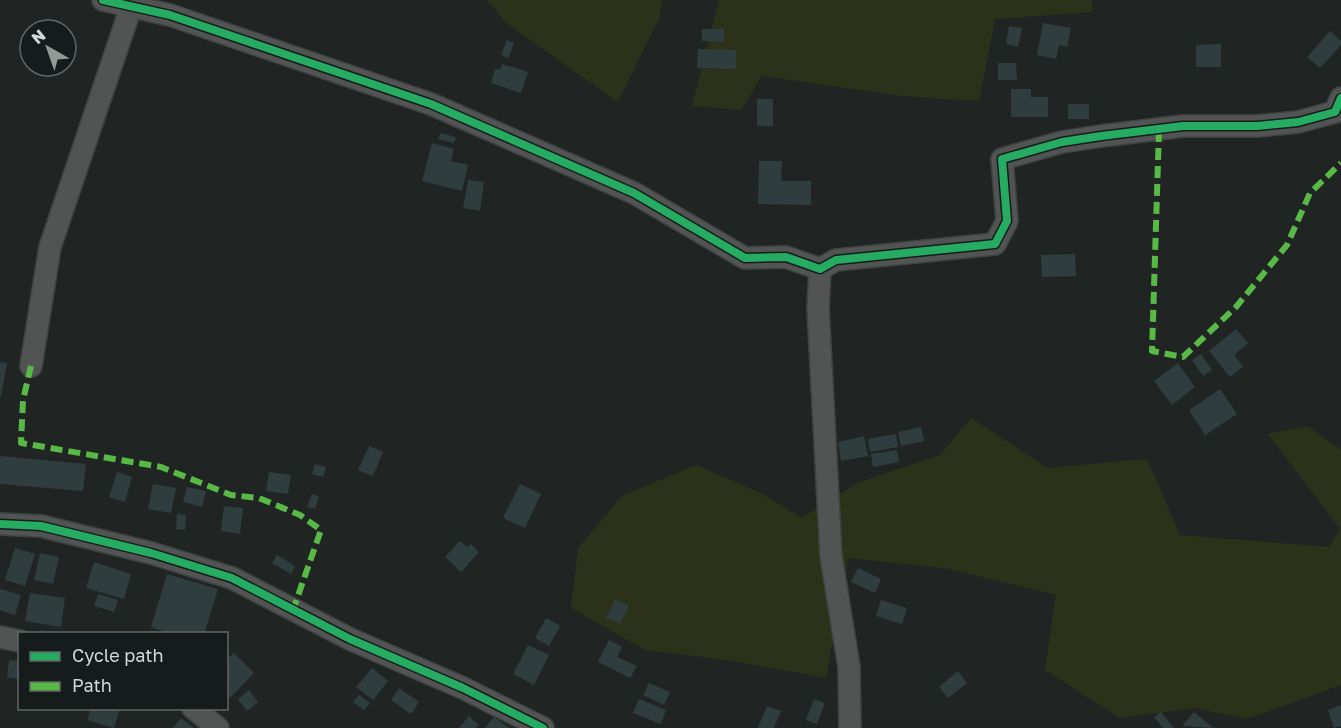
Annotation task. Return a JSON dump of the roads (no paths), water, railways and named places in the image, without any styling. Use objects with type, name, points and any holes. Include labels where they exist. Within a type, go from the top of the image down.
[{"type":"street","points":[[103,0],[170,15],[431,104],[634,193],[745,258],[786,257],[820,269],[836,260],[995,244],[1007,221],[1002,159],[1062,142],[1101,136],[1184,126],[1278,124],[1339,110]]},
{"type":"street","points":[[31,366],[50,247],[131,6]]},
{"type":"street","points":[[820,269],[818,308],[831,556],[849,667],[850,728]]},
{"type":"street","points":[[0,524],[41,526],[151,553],[232,578],[350,639],[463,688],[543,728]]},
{"type":"street","points":[[0,637],[18,641]]},
{"type":"street","points":[[196,710],[218,728]]}]
